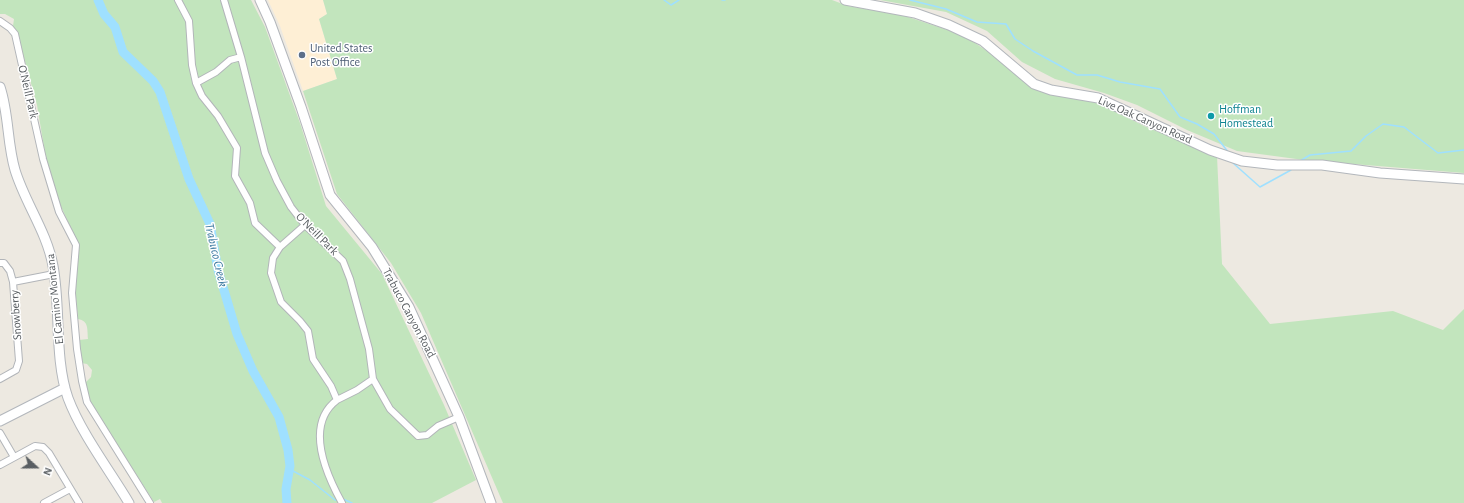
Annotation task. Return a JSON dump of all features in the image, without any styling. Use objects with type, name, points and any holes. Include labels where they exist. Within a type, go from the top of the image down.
[{"type":"main road","name":"Trabuco Canyon Road","points":[[260,0],[270,22],[301,107],[330,195],[372,248],[390,276],[417,324],[459,417],[491,503]]},
{"type":"main road","name":"Live Oak Canyon Road","points":[[845,0],[915,14],[949,25],[983,42],[1034,84],[1051,90],[1098,98],[1210,150],[1242,161],[1277,166],[1322,165],[1380,173],[1464,179]]},
{"type":"main road","name":"El Camino Montana","points":[[0,87],[5,106],[13,163],[20,184],[47,243],[54,274],[65,388],[79,422],[130,503]]},
{"type":"main road","points":[[0,422],[65,388]]},
{"type":"street","points":[[178,0],[189,21],[192,65],[196,83],[237,148],[235,176],[250,203],[254,223],[280,247]]},
{"type":"street","name":"O'Neill Park","points":[[224,0],[241,57],[264,153],[291,207],[305,224],[343,261],[350,279],[368,349],[373,378],[390,409],[418,436],[427,435],[438,426],[459,417]]},
{"type":"street","name":"O'Neill Park","points":[[0,21],[10,28],[15,34],[43,160],[59,212],[76,245],[72,293],[77,348],[86,397],[150,503]]},
{"type":"street","points":[[196,83],[216,72],[230,60],[241,57]]},
{"type":"street","points":[[305,224],[280,247],[273,258],[271,274],[281,302],[300,321],[308,332],[313,359],[331,386],[338,400]]},
{"type":"street","name":"Snowberry","points":[[0,379],[16,370],[19,361],[13,282],[10,271],[2,263]]},
{"type":"street","points":[[13,282],[54,274]]},
{"type":"street","points":[[342,503],[324,462],[320,445],[324,414],[331,405],[357,390],[373,378]]},
{"type":"street","points":[[0,433],[14,457]]},
{"type":"street","points":[[0,465],[35,446],[42,447],[49,453],[79,503]]},
{"type":"street","points":[[44,503],[70,489]]},
{"type":"shaded area","points":[[268,0],[323,0],[327,14],[319,19],[337,79],[303,91],[280,26]]},
{"type":"green space","points":[[0,0],[251,0],[265,27],[300,123],[326,206],[382,274],[444,405],[476,480],[432,503],[162,503],[160,499],[154,502],[89,401],[85,383],[91,377],[92,370],[87,364],[81,363],[79,340],[88,339],[86,324],[82,320],[78,319],[75,286],[79,245],[58,200],[47,165],[37,105],[18,36],[13,26],[14,19],[5,14],[0,14]]},
{"type":"green space","points":[[323,0],[832,0],[848,6],[902,15],[963,35],[1002,61],[1019,77],[1103,105],[1144,126],[1217,156],[1222,264],[1270,324],[1393,311],[1443,330],[1464,309],[1464,503],[503,503],[421,313],[391,263],[337,194],[303,91],[337,79],[319,19],[327,14]]},
{"type":"green space","points":[[880,0],[1464,0],[1464,173],[1304,160],[1237,151],[1187,130],[1137,105],[1104,93],[1055,79],[1022,62],[987,31],[946,12]]},
{"type":"waterway","name":"Trabuco Creek","points":[[98,0],[104,14],[115,27],[123,52],[153,81],[160,92],[189,179],[210,224],[218,270],[237,334],[253,371],[279,417],[288,450],[290,466],[286,489],[287,503]]},
{"type":"waterway","points":[[664,0],[671,5],[679,0]]},
{"type":"waterway","points":[[910,0],[946,9],[977,22],[1006,24],[1015,39],[1033,51],[1077,75],[1097,75],[1120,82],[1160,89],[1180,117],[1197,124],[1214,134],[1229,153]]},
{"type":"waterway","points":[[1300,161],[1310,155],[1351,151],[1366,136],[1383,124],[1404,127],[1438,153],[1464,150]]},
{"type":"waterway","points":[[1233,163],[1260,187],[1291,170]]},
{"type":"waterway","points":[[290,466],[293,471],[310,480],[335,500],[339,500]]},
{"type":"waterway","points":[[343,499],[352,503]]},
{"type":"place","name":"United States Post Office","points":[[302,55]]},
{"type":"place","name":"Hoffman Homestead","points":[[1211,116]]}]
